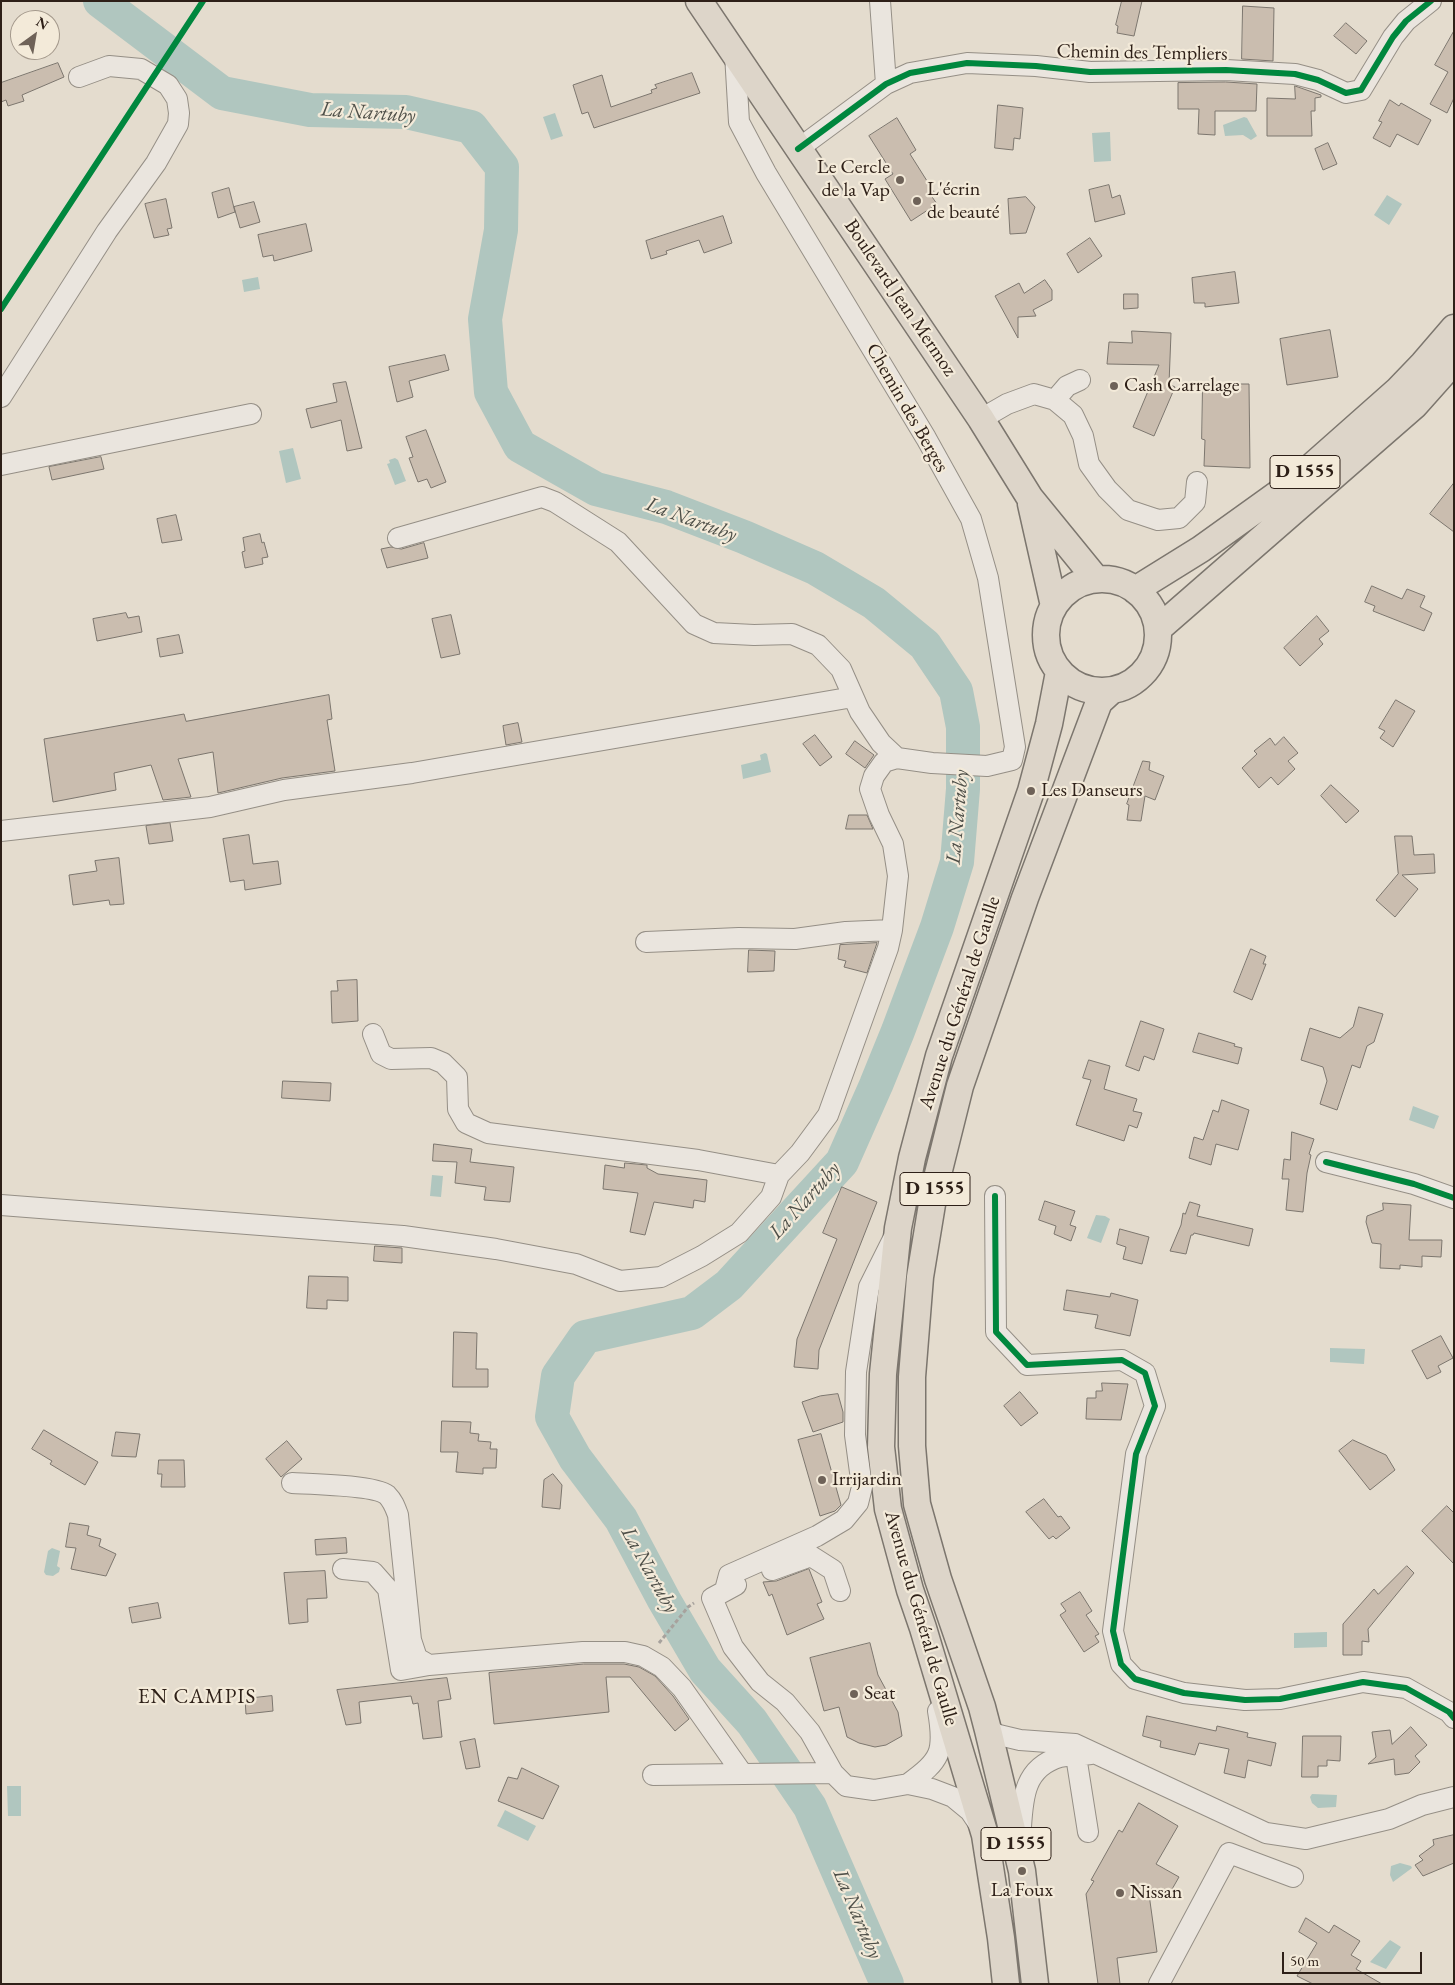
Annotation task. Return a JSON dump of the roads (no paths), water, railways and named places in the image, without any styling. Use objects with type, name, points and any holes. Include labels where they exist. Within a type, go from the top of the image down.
[{"type":"main road","name":"Boulevard Jean Mermoz","points":[[699,1],[981,419],[1030,498],[1096,579]]},
{"type":"main road","name":"D 1555","points":[[1135,590],[1202,549],[1293,483],[1398,390],[1454,328]]},
{"type":"main road","name":"D 1555","points":[[1158,629],[1415,405],[1454,361]]},
{"type":"main road","name":"Boulevard Jean Mermoz","points":[[1030,498],[1054,606]]},
{"type":"main road","points":[[1096,579],[1110,579],[1123,583],[1135,590],[1146,600],[1154,614],[1158,629],[1157,646],[1151,662],[1141,676],[1127,686],[1111,691],[1092,690],[1074,684],[1059,672],[1050,657],[1046,640],[1047,622],[1054,606],[1065,592],[1079,583],[1096,579]]},
{"type":"main road","name":"Avenue du Général de Gaulle","points":[[1006,1984],[985,1834],[910,1590],[888,1509],[881,1447],[883,1374],[898,1228],[912,1158],[938,1056],[1031,790],[1059,672]]},
{"type":"main road","name":"Avenue du Général de Gaulle","points":[[1035,1984],[1019,1854],[982,1707],[938,1579],[917,1504],[912,1446],[912,1376],[920,1277],[935,1186],[960,1086],[1062,797],[1099,702],[1111,691]]},
{"type":"street","points":[[880,1],[886,84]]},
{"type":"street","name":"Chemin des Templiers","points":[[798,149],[886,84],[910,73],[967,63],[1036,66],[1090,72],[1226,70],[1295,74],[1318,80],[1346,92],[1361,90],[1393,37],[1406,21],[1431,1]]},
{"type":"street","name":"Chemin des Berges","points":[[735,54],[739,122],[766,172],[926,438],[971,519],[988,578],[1015,747],[1012,760],[987,766],[932,763],[897,758]]},
{"type":"street","points":[[1,397],[107,232],[156,162],[178,124],[177,99],[168,85],[141,68],[109,66],[79,77]]},
{"type":"street","points":[[1055,400],[1067,386],[1080,380]]},
{"type":"street","points":[[981,419],[1008,404],[1034,394],[1055,400],[1073,415],[1083,436],[1089,464],[1107,489],[1128,510],[1158,520],[1179,518],[1195,502],[1197,482]]},
{"type":"street","points":[[1,465],[251,414]]},
{"type":"street","points":[[1,1205],[403,1236],[496,1249],[576,1264],[620,1281],[662,1277],[702,1256],[739,1233],[771,1197],[779,1175],[800,1153],[828,1115],[885,958],[892,930],[898,876],[893,844],[879,815],[870,789],[874,776],[884,762],[897,758],[882,743],[860,712],[841,669],[818,645],[792,634],[714,633],[694,624],[618,542],[555,502],[542,496],[398,538]]},
{"type":"street","points":[[1,832],[210,807],[284,790],[412,773],[853,697]]},
{"type":"street","points":[[646,942],[739,938],[795,939],[846,932],[892,930]]},
{"type":"street","points":[[373,1034],[381,1054],[391,1060],[431,1058],[443,1063],[457,1077],[458,1109],[466,1123],[488,1133],[698,1160],[779,1175]]},
{"type":"street","points":[[1326,1162],[1414,1184],[1454,1198]]},
{"type":"street","points":[[995,1196],[996,1332],[1027,1365],[1122,1360],[1145,1373],[1155,1406],[1136,1454],[1113,1631],[1121,1664],[1135,1679],[1144,1682],[1184,1693],[1246,1700],[1280,1700],[1363,1682],[1406,1688],[1449,1712],[1454,1718]]},
{"type":"street","points":[[725,1590],[729,1575],[817,1536],[844,1520],[858,1503],[862,1487],[855,1434],[856,1372],[870,1287],[898,1228]]},
{"type":"street","points":[[292,1483],[370,1489],[386,1494],[394,1503],[398,1515],[411,1640],[417,1658],[429,1665]]},
{"type":"street","points":[[826,1773],[810,1732],[785,1702],[760,1682],[733,1647],[712,1598],[725,1590],[788,1563],[811,1556],[833,1570],[840,1591]]},
{"type":"street","points":[[343,1569],[373,1572],[388,1589],[401,1670],[429,1665],[583,1652],[625,1652],[644,1656],[662,1667],[682,1688],[751,1773]]},
{"type":"street","points":[[908,1784],[926,1771],[937,1758],[943,1737],[923,1628]]},
{"type":"street","points":[[988,1730],[1020,1740],[1075,1744],[1266,1833],[1306,1839],[1389,1819],[1422,1805],[1454,1796]]},
{"type":"street","points":[[1019,1854],[1024,1794],[1036,1771],[1047,1763],[1061,1757],[1096,1754]]},
{"type":"street","points":[[1076,1756],[1088,1832]]},
{"type":"street","points":[[653,1775],[826,1773],[846,1786],[874,1790],[908,1784],[932,1789],[953,1797],[970,1811],[985,1834]]},
{"type":"street","points":[[1159,1984],[1229,1853],[1293,1877]]},
{"type":"water","points":[[555,113],[563,136],[551,140],[543,117]]},
{"type":"water","points":[[1244,117],[1247,118],[1257,136],[1251,140],[1243,135],[1225,136],[1223,125]]},
{"type":"water","points":[[1110,132],[1111,161],[1094,162],[1092,133]]},
{"type":"water","points":[[1387,195],[1402,204],[1389,225],[1374,215]]},
{"type":"water","points":[[258,277],[260,289],[244,292],[242,280]]},
{"type":"water","points":[[293,448],[301,479],[286,483],[279,451]]},
{"type":"water","points":[[395,458],[398,460],[406,481],[395,485],[387,464],[390,463],[389,460]]},
{"type":"water","points":[[767,754],[771,772],[743,779],[741,765],[761,760],[760,755]]},
{"type":"water","points":[[1413,1106],[1439,1116],[1434,1129],[1409,1120]]},
{"type":"water","points":[[432,1175],[443,1176],[441,1197],[430,1196]]},
{"type":"water","points":[[1096,1215],[1105,1216],[1110,1219],[1101,1243],[1087,1238]]},
{"type":"water","points":[[1330,1348],[1365,1349],[1364,1364],[1330,1362]]},
{"type":"water","points":[[52,1548],[60,1551],[57,1566],[60,1568],[59,1572],[53,1576],[46,1575],[44,1572],[48,1551]]},
{"type":"water","points":[[1327,1632],[1327,1647],[1294,1648],[1294,1633]]},
{"type":"water","points":[[7,1786],[21,1786],[21,1816],[8,1816]]},
{"type":"water","points":[[1312,1794],[1337,1795],[1336,1807],[1318,1808],[1312,1803],[1310,1797]]},
{"type":"water","points":[[505,1810],[536,1826],[528,1841],[497,1826]]},
{"type":"water","points":[[1400,1863],[1412,1868],[1393,1882],[1390,1875],[1391,1866]]},
{"type":"water","points":[[1390,1940],[1401,1947],[1386,1969],[1370,1962]]},
{"type":"waterway","name":"La Nartuby","points":[[100,1],[222,93],[310,110],[406,112],[471,127],[502,167],[501,230],[485,319],[491,392],[520,446],[596,489],[666,507],[744,537],[815,568],[874,603],[925,645],[956,691],[963,727],[963,789],[957,862],[937,927],[898,1031],[842,1162],[729,1285],[692,1313],[585,1337],[558,1376],[552,1417],[575,1458],[621,1519],[664,1600],[705,1670],[752,1722],[810,1807],[887,1984]]},
{"type":"place","name":"Le Cercle de la Vap","points":[[900,180]]},
{"type":"place","name":"L'écrin de beauté","points":[[917,201]]},
{"type":"place","name":"Cash Carrelage","points":[[1114,386]]},
{"type":"place","name":"Les Danseurs","points":[[1031,791]]},
{"type":"place","name":"Irrijardin","points":[[822,1480]]},
{"type":"place","name":"Seat","points":[[854,1694]]},
{"type":"place","name":"La Foux","points":[[1022,1871]]},
{"type":"place","name":"Nissan","points":[[1120,1893]]},
{"type":"district","name":"EN CAMPIS","points":[[197,1697]]}]
